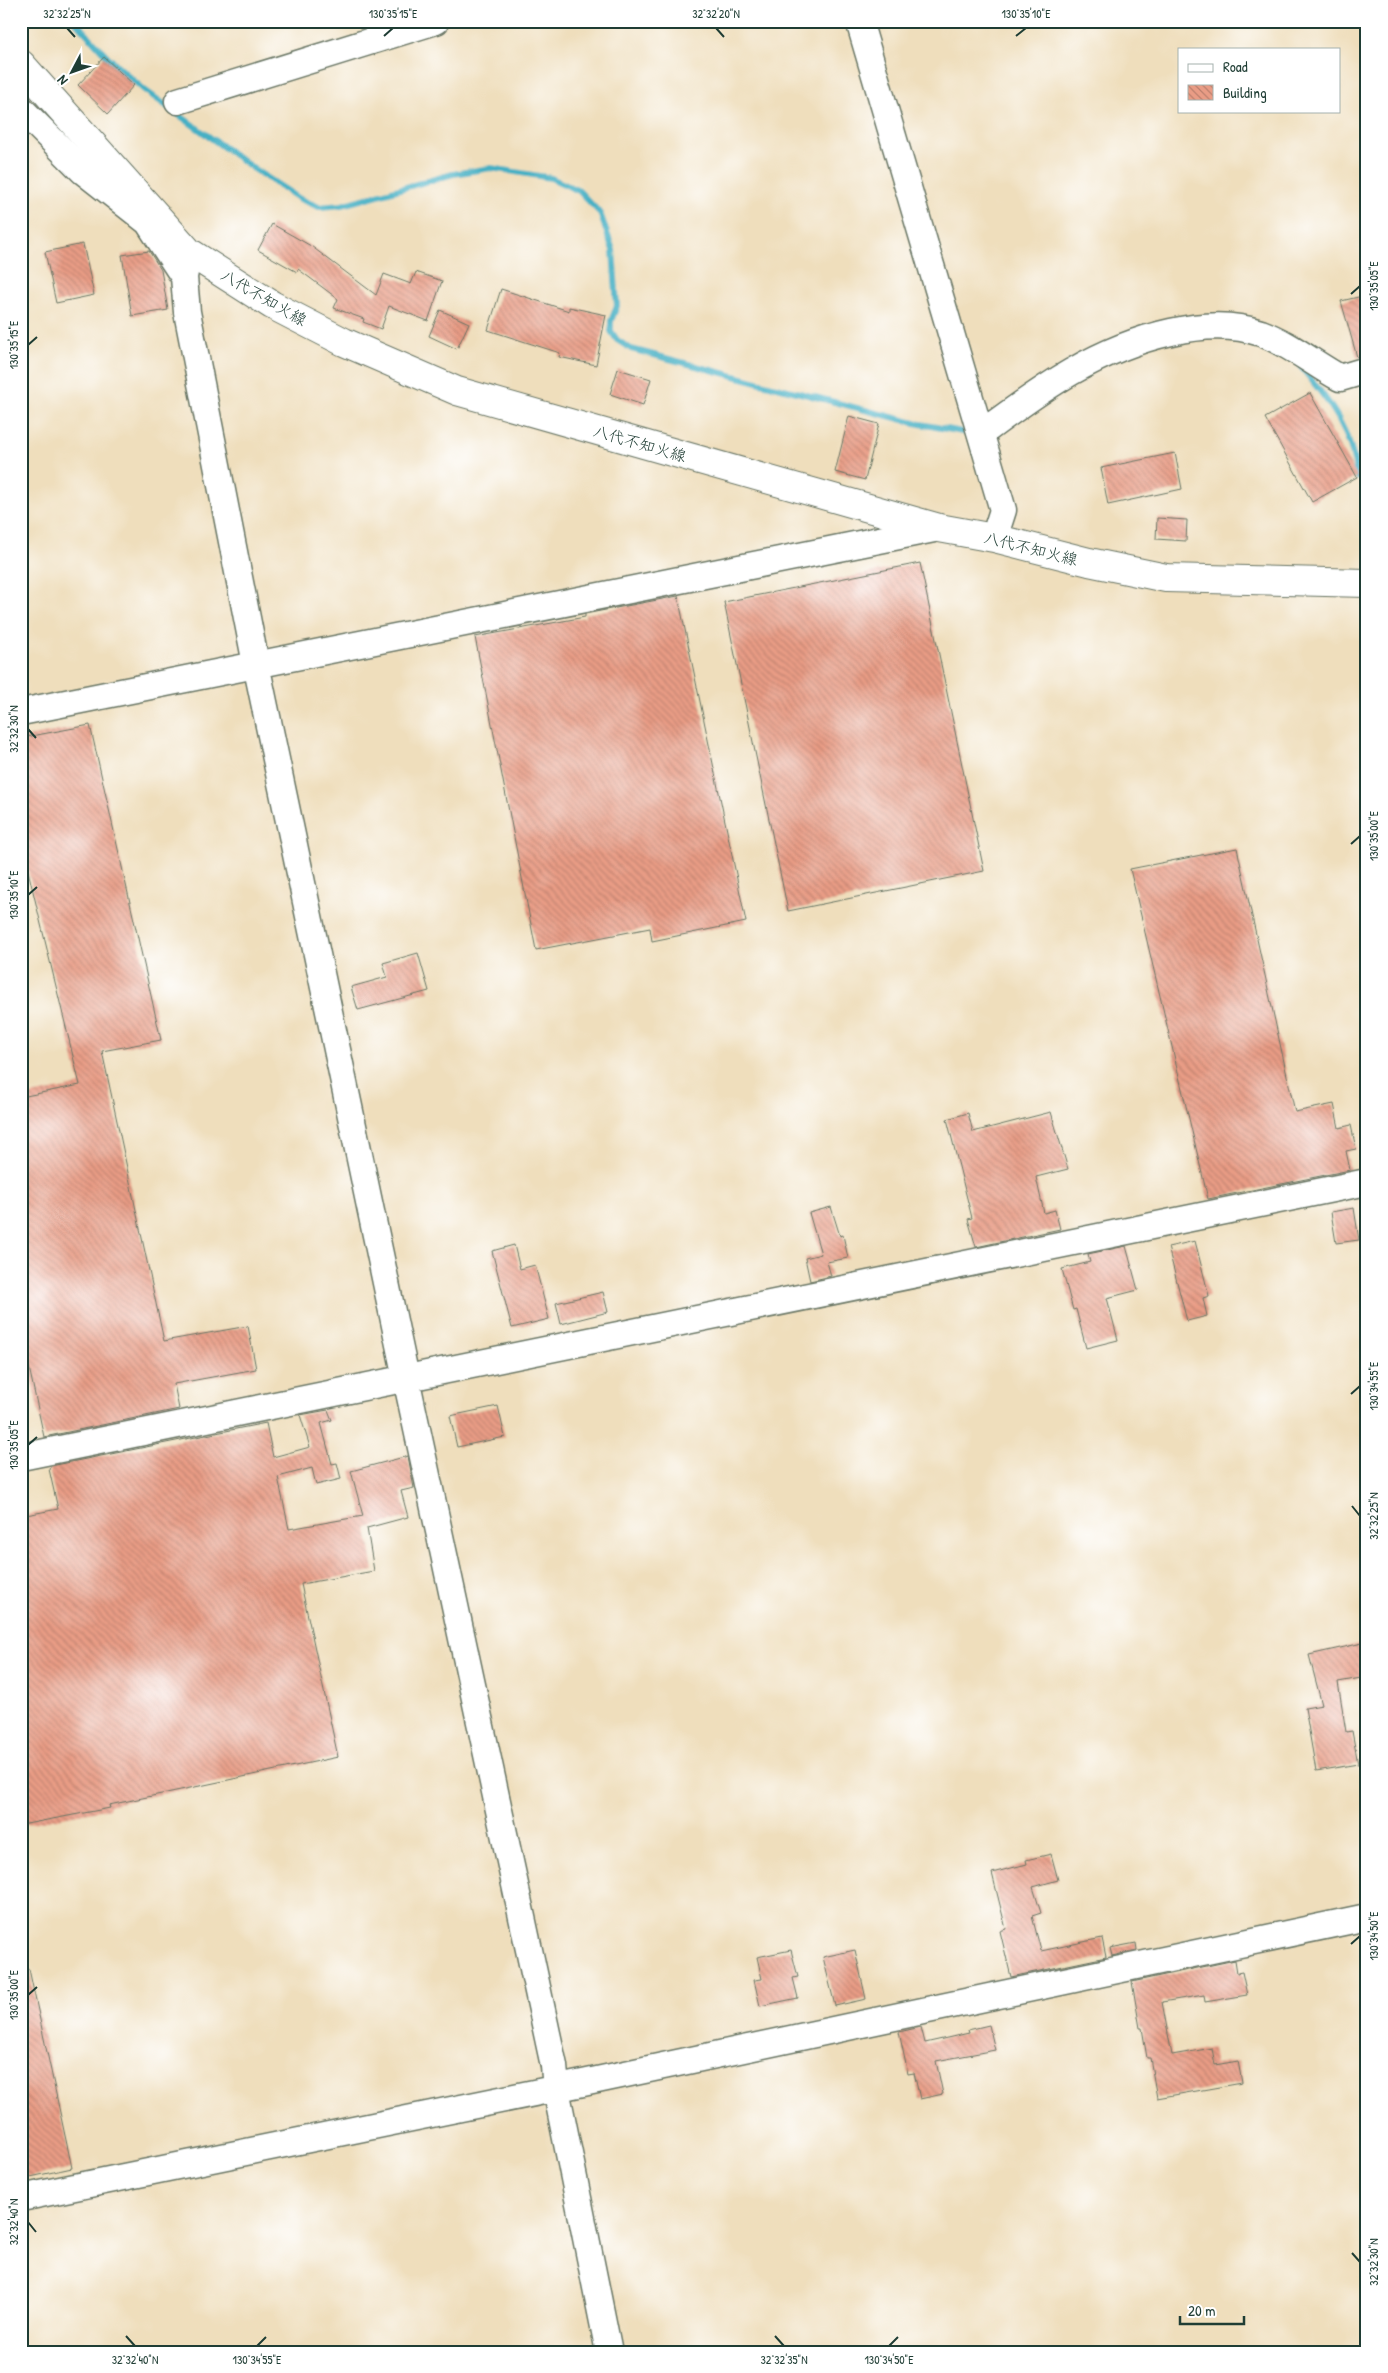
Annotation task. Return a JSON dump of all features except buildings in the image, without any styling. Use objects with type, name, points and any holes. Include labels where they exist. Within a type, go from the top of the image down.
[{"type":"main road","name":"八代不知火線","points":[[21,64],[186,264],[344,342],[457,391],[939,528],[994,538],[1089,562],[1166,578],[1367,583]]},
{"type":"street","points":[[178,101],[436,21]]},
{"type":"street","points":[[858,21],[982,433],[1003,510],[994,538]]},
{"type":"street","points":[[21,109],[83,171],[148,222],[186,264],[187,312],[256,664],[406,1378],[554,2066],[556,2089],[609,2352]]},
{"type":"street","points":[[982,433],[1039,391],[1103,353],[1140,338],[1196,326],[1233,327],[1261,333],[1298,350],[1317,366],[1340,378],[1367,370]]},
{"type":"street","points":[[21,712],[939,528]]},
{"type":"street","points":[[21,1457],[1367,1182]]},
{"type":"street","points":[[21,2198],[556,2089],[1367,1917]]},
{"type":"waterway","points":[[75,21],[108,57],[143,89],[254,169],[300,199],[319,207],[342,205],[453,174],[491,168],[551,178],[579,191],[600,213],[613,250],[617,306],[611,321],[611,331],[617,340],[631,349],[915,423],[973,434]]},
{"type":"waterway","points":[[1301,367],[1330,405],[1345,431],[1357,477],[1367,479]]}]
